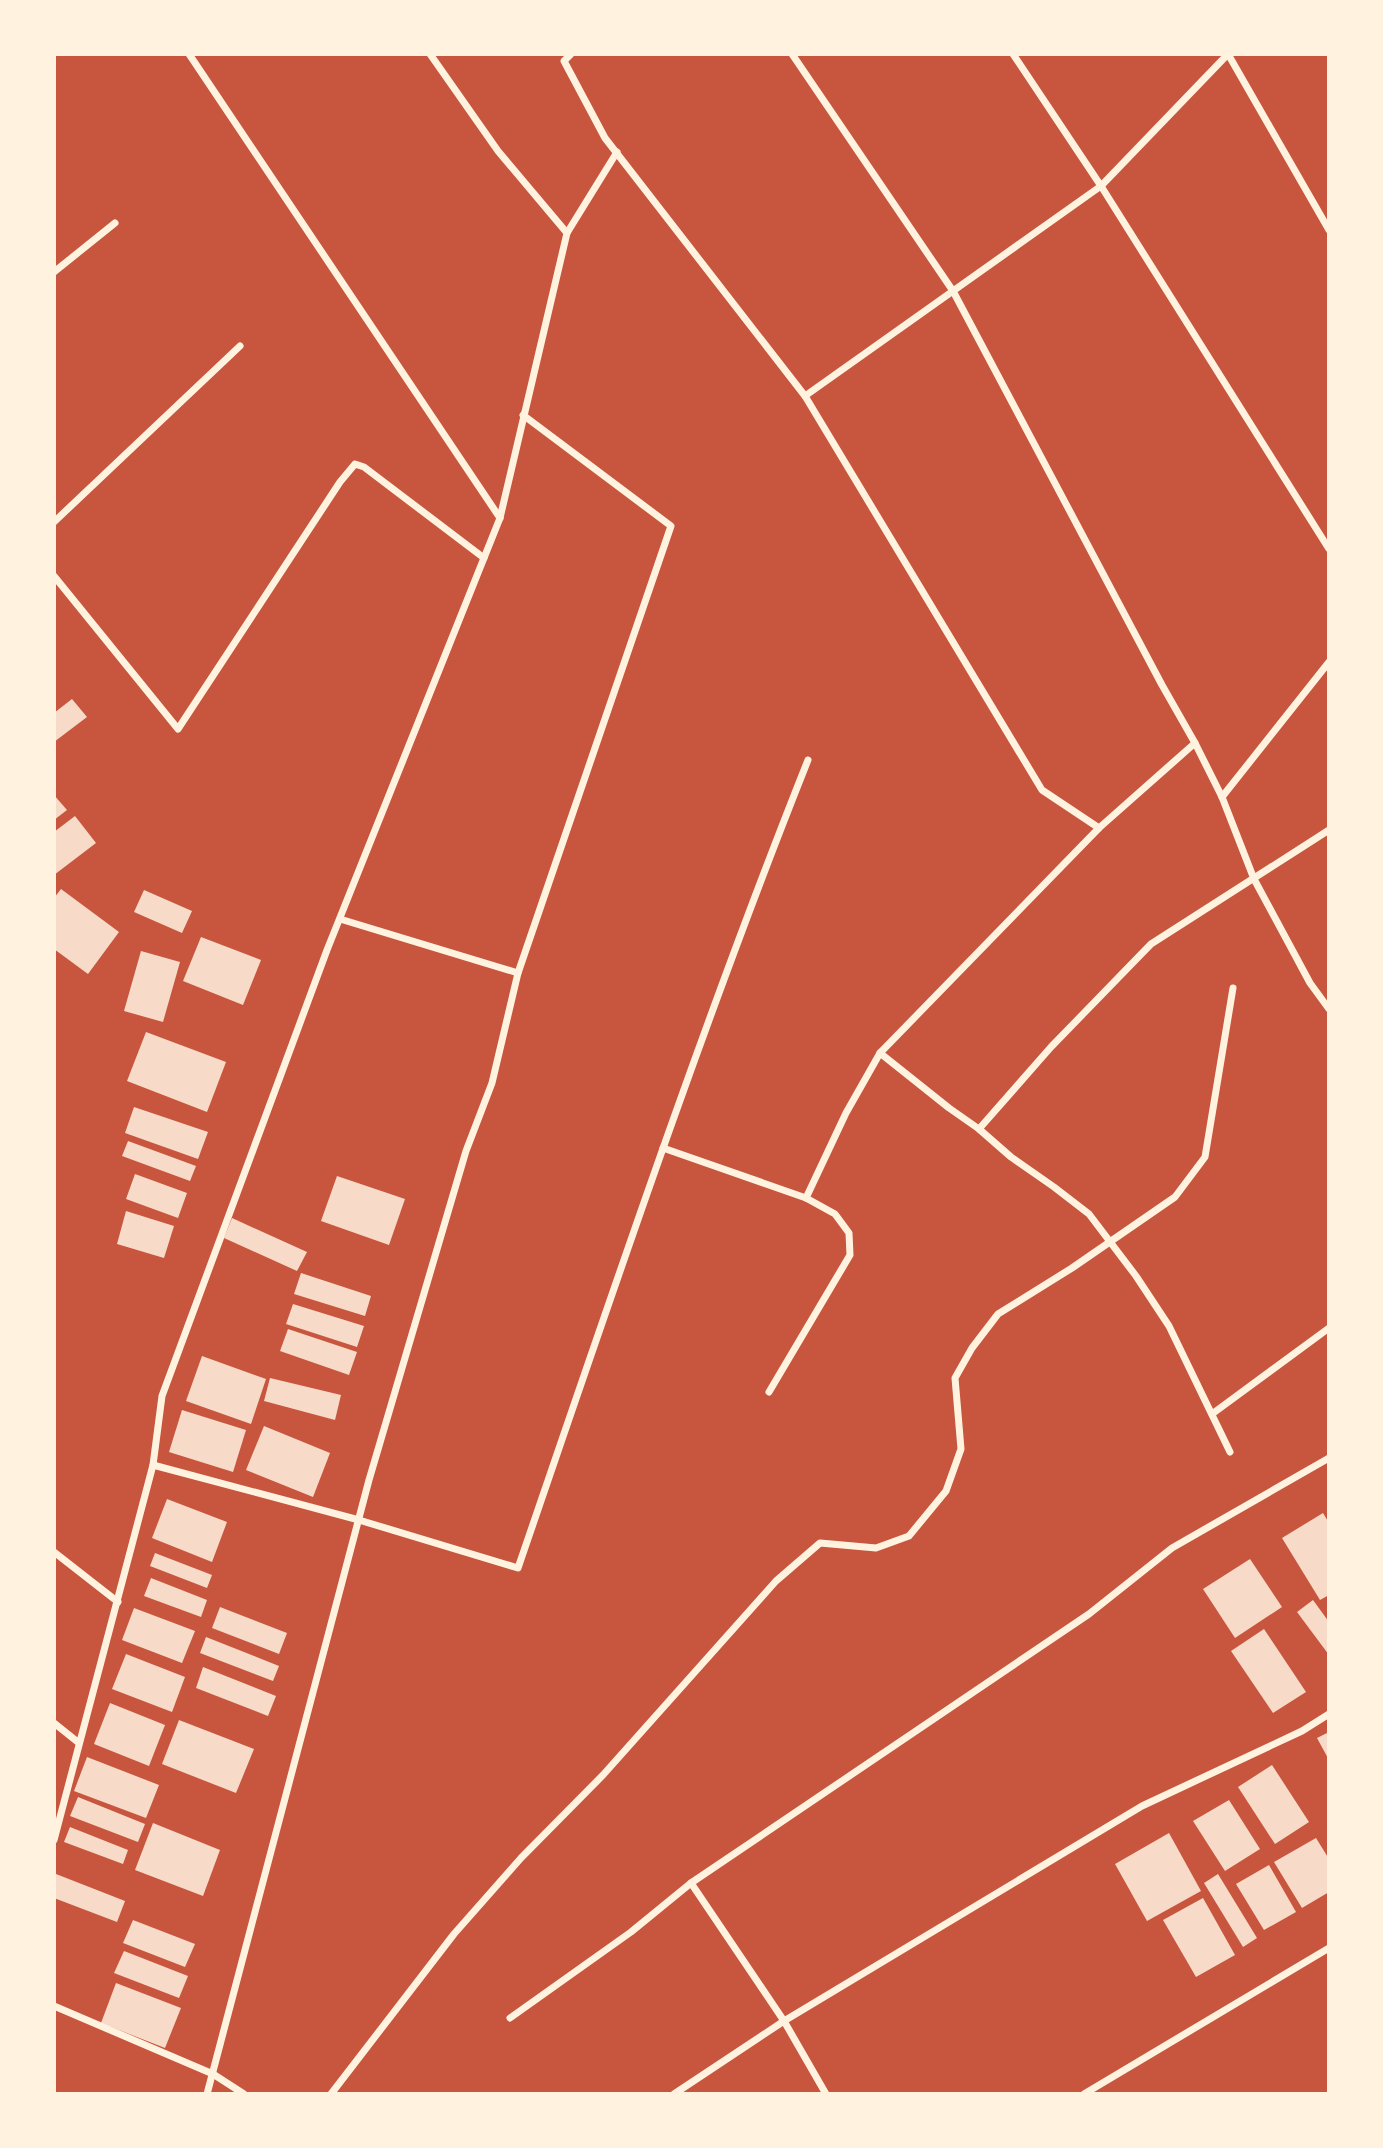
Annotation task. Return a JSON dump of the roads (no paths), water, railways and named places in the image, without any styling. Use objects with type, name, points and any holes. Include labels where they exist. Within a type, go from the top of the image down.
[{"type":"street","points":[[190,54],[500,518]]},
{"type":"street","points":[[430,54],[498,151],[567,233]]},
{"type":"street","points":[[570,54],[564,61],[605,138],[805,396],[1042,790],[1099,828]]},
{"type":"street","points":[[792,54],[953,291],[1155,673],[1195,743],[1222,797],[1254,878],[1310,983],[1329,1009]]},
{"type":"street","points":[[1013,54],[1101,186],[1329,549]]},
{"type":"street","points":[[805,396],[1101,186],[1228,54],[1329,230]]},
{"type":"street","points":[[54,1840],[153,1465],[162,1396],[322,963],[500,518],[567,233],[617,152]]},
{"type":"street","points":[[54,272],[115,223]]},
{"type":"street","points":[[54,522],[240,346]]},
{"type":"street","points":[[207,2094],[369,1480],[462,1164],[492,1083],[518,973],[671,526],[523,415]]},
{"type":"street","points":[[54,576],[178,729],[344,476],[355,464],[363,467],[484,558]]},
{"type":"street","points":[[1222,797],[1329,662]]},
{"type":"street","points":[[806,1198],[846,1113],[880,1053],[1099,828],[1195,743]]},
{"type":"street","points":[[153,1465],[359,1520],[518,1568],[663,1148],[755,893],[808,760]]},
{"type":"street","points":[[979,1129],[1051,1047],[1151,944],[1329,831]]},
{"type":"street","points":[[340,919],[518,973]]},
{"type":"street","points":[[331,2094],[454,1934],[521,1858],[603,1775],[775,1581],[820,1542],[876,1548],[909,1536],[946,1491],[961,1449],[955,1378],[972,1348],[998,1314],[1175,1197],[1205,1157],[1233,988]]},
{"type":"street","points":[[880,1053],[1011,1157],[1089,1214],[1136,1276],[1169,1326],[1230,1452]]},
{"type":"street","points":[[663,1148],[806,1198],[835,1214],[849,1233],[850,1255],[769,1392]]},
{"type":"street","points":[[1212,1414],[1329,1328]]},
{"type":"street","points":[[510,2018],[631,1932],[691,1883],[1089,1614],[1172,1548],[1329,1458]]},
{"type":"street","points":[[54,1552],[118,1602]]},
{"type":"street","points":[[674,2094],[784,2021],[1142,1806],[1302,1731],[1329,1714]]},
{"type":"street","points":[[54,1723],[79,1743]]},
{"type":"street","points":[[691,1883],[784,2021],[826,2094]]},
{"type":"street","points":[[1084,2094],[1329,1948]]},
{"type":"street","points":[[54,2006],[213,2074],[244,2094]]}]
